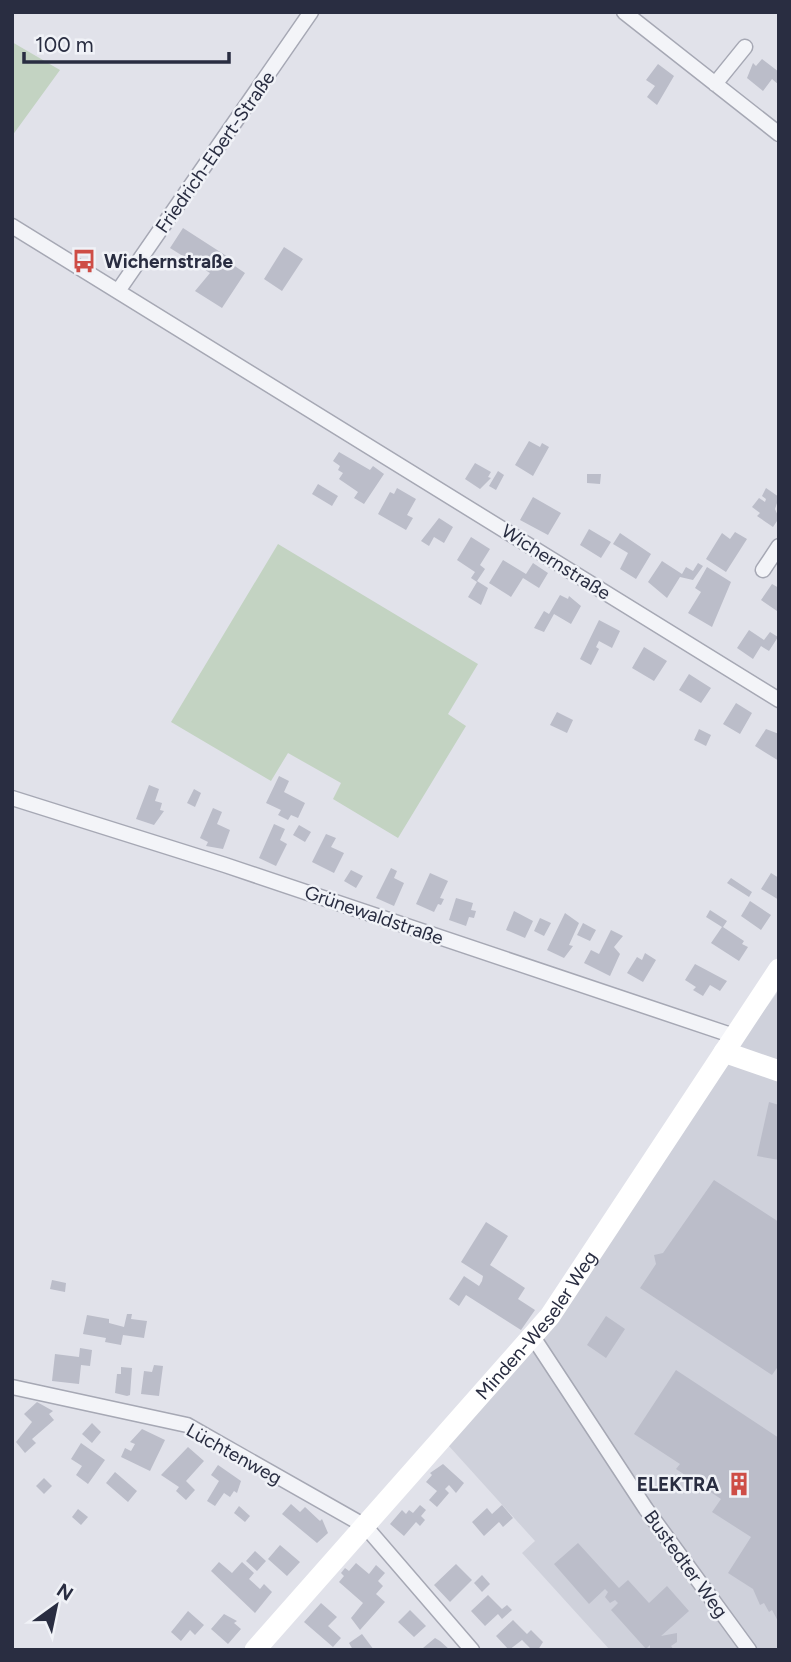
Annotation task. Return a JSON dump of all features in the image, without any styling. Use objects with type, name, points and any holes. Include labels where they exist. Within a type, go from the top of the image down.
[{"type":"street","name":"Friedrich-Ebert-Straße","points":[[118,291],[311,12]]},
{"type":"street","points":[[624,12],[779,134]]},
{"type":"street","points":[[715,84],[745,47]]},
{"type":"street","name":"Wichernstraße","points":[[12,226],[779,700]]},
{"type":"street","points":[[763,570],[779,546]]},
{"type":"street","name":"Grünewaldstraße","points":[[12,798],[225,865],[729,1044]]},
{"type":"street","name":"Minden-Weseler Weg","points":[[255,1650],[533,1337],[779,970]]},
{"type":"street","points":[[729,1044],[779,1071]]},
{"type":"street","name":"Bustedter Weg","points":[[533,1337],[646,1509],[749,1650]]},
{"type":"street","name":"Lüchtenweg","points":[[12,1387],[187,1425],[365,1527],[472,1650]]},
{"type":"shaded area","points":[[779,990],[779,1650],[610,1650],[522,1553],[535,1541],[448,1445]]},
{"type":"green space","points":[[12,42],[60,70],[12,136]]},
{"type":"green space","points":[[278,544],[478,664],[448,714],[466,726],[398,838],[333,799],[341,783],[288,753],[271,781],[171,722]]},
{"type":"building","points":[[762,59],[779,72],[779,85],[772,79],[763,91],[747,78],[753,63],[756,66]]},
{"type":"building","points":[[658,64],[674,76],[657,105],[647,97],[655,86],[646,80]]},
{"type":"building","points":[[183,228],[228,257],[226,260],[245,273],[222,308],[195,291],[210,273],[170,248]]},
{"type":"building","points":[[284,247],[303,259],[282,291],[264,279]]},
{"type":"building","points":[[529,441],[540,447],[542,443],[549,447],[533,476],[515,465]]},
{"type":"building","points":[[339,452],[370,470],[373,466],[384,474],[364,504],[354,498],[358,492],[339,479],[343,473],[338,470],[340,466],[333,461]]},
{"type":"building","points":[[475,463],[491,472],[488,477],[491,478],[480,489],[465,479]]},
{"type":"building","points":[[498,471],[504,475],[496,490],[489,486]]},
{"type":"building","points":[[587,474],[601,474],[600,484],[587,483]]},
{"type":"building","points":[[318,484],[338,496],[332,506],[312,494]]},
{"type":"building","points":[[397,488],[416,499],[407,515],[413,518],[406,530],[378,514],[390,492],[394,494]]},
{"type":"building","points":[[766,488],[779,497],[775,509],[779,518],[773,527],[757,516],[760,513],[752,507],[759,498],[765,502],[766,499],[762,496]]},
{"type":"building","points":[[533,497],[561,513],[548,535],[520,520]]},
{"type":"building","points":[[439,518],[453,527],[444,543],[434,537],[429,546],[421,541]]},
{"type":"building","points":[[589,529],[611,542],[601,558],[580,545]]},
{"type":"building","points":[[735,532],[747,539],[726,572],[706,559],[722,533],[730,539]]},
{"type":"building","points":[[620,533],[651,554],[636,579],[620,569],[628,553],[613,544]]},
{"type":"building","points":[[471,537],[490,549],[480,565],[485,569],[477,581],[488,588],[481,605],[468,597],[477,582],[471,578],[475,572],[457,560]]},
{"type":"building","points":[[503,560],[526,574],[533,563],[548,573],[539,588],[523,578],[511,597],[489,583]]},
{"type":"building","points":[[662,561],[682,574],[686,567],[693,571],[698,563],[703,566],[693,580],[680,577],[667,598],[648,582]]},
{"type":"building","points":[[707,567],[731,582],[712,627],[688,613],[701,592],[695,588]]},
{"type":"building","points":[[772,584],[779,588],[777,611],[761,600]]},
{"type":"building","points":[[560,595],[568,599],[569,596],[581,606],[571,624],[554,614],[544,632],[534,628],[544,611],[549,614]]},
{"type":"building","points":[[599,620],[620,631],[612,648],[599,641],[596,647],[599,649],[591,665],[580,659]]},
{"type":"building","points":[[749,630],[764,640],[770,632],[778,637],[769,651],[761,646],[753,659],[737,648]]},
{"type":"building","points":[[644,647],[667,661],[654,681],[632,668]]},
{"type":"building","points":[[689,674],[711,688],[701,703],[679,690]]},
{"type":"building","points":[[736,703],[752,713],[740,734],[723,724]]},
{"type":"building","points":[[557,712],[573,720],[567,733],[550,725]]},
{"type":"building","points":[[699,729],[711,735],[706,746],[694,740]]},
{"type":"building","points":[[766,729],[779,734],[779,761],[755,746]]},
{"type":"building","points":[[279,776],[289,781],[284,792],[305,803],[298,818],[291,815],[288,820],[278,815],[281,810],[266,803]]},
{"type":"building","points":[[149,785],[159,789],[155,801],[162,803],[160,810],[164,811],[154,825],[136,819]]},
{"type":"building","points":[[194,789],[201,793],[195,807],[187,803]]},
{"type":"building","points":[[213,808],[222,812],[217,824],[230,830],[223,849],[206,846],[208,842],[200,838]]},
{"type":"building","points":[[274,824],[285,829],[280,840],[287,844],[276,866],[259,858]]},
{"type":"building","points":[[299,825],[311,832],[305,842],[293,835]]},
{"type":"building","points":[[326,834],[336,838],[331,847],[344,853],[334,873],[312,862]]},
{"type":"building","points":[[391,868],[397,871],[394,878],[404,883],[394,906],[376,898]]},
{"type":"building","points":[[351,870],[363,876],[356,888],[344,881]]},
{"type":"building","points":[[430,873],[448,881],[440,898],[444,899],[434,912],[416,904]]},
{"type":"building","points":[[771,873],[779,878],[779,900],[761,889]]},
{"type":"building","points":[[731,878],[752,892],[749,897],[727,883]]},
{"type":"building","points":[[456,898],[473,903],[471,910],[476,911],[474,918],[469,917],[466,926],[449,920]]},
{"type":"building","points":[[750,901],[771,915],[761,930],[741,916]]},
{"type":"building","points":[[710,910],[727,921],[723,927],[744,941],[742,944],[748,947],[739,961],[711,943],[722,927],[706,917]]},
{"type":"building","points":[[514,911],[533,921],[525,938],[506,930]]},
{"type":"building","points":[[565,913],[579,923],[569,945],[573,946],[564,958],[547,950]]},
{"type":"building","points":[[540,918],[551,923],[544,936],[534,931]]},
{"type":"building","points":[[583,923],[596,930],[590,941],[577,935]]},
{"type":"building","points":[[611,930],[623,936],[614,947],[620,954],[610,976],[584,963],[591,950],[599,954]]},
{"type":"building","points":[[645,953],[656,960],[643,982],[627,973],[637,957],[642,960]]},
{"type":"building","points":[[695,964],[727,981],[720,991],[710,985],[703,996],[693,990],[696,987],[685,980]]},
{"type":"building","points":[[769,1102],[779,1105],[779,1160],[757,1156]]},
{"type":"building","points":[[714,1180],[779,1222],[779,1365],[772,1375],[640,1288],[656,1264],[654,1255],[663,1253]]},
{"type":"building","points":[[486,1222],[508,1236],[490,1265],[525,1288],[518,1299],[535,1310],[521,1330],[466,1295],[459,1306],[449,1299],[464,1276],[479,1286],[482,1281],[483,1276],[461,1262]]},
{"type":"building","points":[[52,1280],[66,1283],[65,1292],[50,1289]]},
{"type":"building","points":[[127,1314],[132,1314],[131,1319],[147,1321],[144,1338],[123,1335],[121,1345],[105,1342],[106,1338],[83,1334],[87,1315],[109,1319],[109,1323],[124,1327]]},
{"type":"building","points":[[606,1316],[625,1329],[606,1358],[587,1345]]},
{"type":"building","points":[[80,1348],[92,1350],[90,1366],[81,1365],[79,1384],[52,1381],[55,1354],[79,1357]]},
{"type":"building","points":[[154,1365],[163,1366],[159,1396],[141,1394],[144,1371],[152,1372]]},
{"type":"building","points":[[121,1367],[132,1368],[130,1395],[127,1396],[115,1393],[117,1374],[121,1374]]},
{"type":"building","name":"ELEKTRA","points":[[676,1370],[779,1438],[779,1623],[772,1610],[769,1612],[764,1603],[760,1605],[753,1589],[728,1573],[751,1537],[712,1512],[721,1499],[676,1469],[680,1464],[634,1434]]},
{"type":"building","points":[[37,1402],[53,1411],[49,1414],[54,1420],[32,1439],[36,1443],[25,1453],[16,1442],[32,1422],[24,1414]]},
{"type":"building","points":[[92,1423],[101,1432],[92,1443],[82,1434]]},
{"type":"building","points":[[142,1429],[165,1440],[150,1471],[121,1457],[125,1448],[131,1451],[135,1444],[130,1442]]},
{"type":"building","points":[[81,1443],[105,1460],[88,1484],[76,1475],[82,1466],[71,1459]]},
{"type":"building","points":[[188,1447],[204,1461],[186,1481],[195,1490],[186,1500],[176,1491],[179,1487],[161,1475]]},
{"type":"building","points":[[443,1464],[464,1483],[456,1493],[449,1485],[445,1489],[449,1493],[437,1507],[429,1500],[437,1491],[426,1482],[432,1475],[430,1473]]},
{"type":"building","points":[[218,1465],[241,1481],[237,1493],[234,1491],[230,1497],[224,1493],[215,1506],[207,1501],[219,1481],[211,1475]]},
{"type":"building","points":[[115,1472],[137,1491],[128,1502],[106,1483]]},
{"type":"building","points":[[44,1478],[52,1486],[44,1494],[36,1486]]},
{"type":"building","points":[[291,1504],[300,1512],[305,1507],[320,1521],[322,1519],[328,1533],[317,1543],[282,1514]]},
{"type":"building","points":[[420,1505],[426,1510],[421,1516],[425,1520],[420,1526],[416,1522],[404,1536],[390,1524],[402,1510],[406,1514],[409,1510],[413,1513]]},
{"type":"building","points":[[502,1505],[513,1518],[503,1527],[499,1522],[484,1536],[472,1522],[487,1508],[492,1514]]},
{"type":"building","points":[[239,1506],[250,1516],[245,1522],[234,1513]]},
{"type":"building","points":[[78,1509],[88,1517],[81,1525],[72,1517]]},
{"type":"building","points":[[578,1543],[619,1588],[628,1580],[649,1603],[667,1586],[689,1611],[661,1636],[677,1633],[677,1642],[671,1646],[674,1650],[650,1650],[650,1645],[646,1649],[611,1610],[618,1603],[615,1600],[610,1603],[605,1597],[608,1592],[605,1589],[589,1604],[554,1564]]},
{"type":"building","points":[[280,1545],[300,1562],[287,1576],[268,1559]]},
{"type":"building","points":[[255,1551],[266,1561],[257,1571],[246,1561]]},
{"type":"building","points":[[219,1562],[232,1573],[242,1562],[254,1573],[249,1579],[260,1589],[264,1584],[272,1592],[255,1613],[211,1571]]},
{"type":"building","points":[[356,1563],[369,1574],[376,1565],[385,1573],[378,1581],[383,1586],[376,1594],[385,1602],[360,1630],[351,1618],[363,1603],[339,1582],[344,1576],[341,1573],[345,1568],[349,1571]]},
{"type":"building","points":[[456,1564],[472,1580],[450,1602],[434,1585]]},
{"type":"building","points":[[482,1575],[490,1584],[482,1592],[474,1583]]},
{"type":"building","points":[[488,1595],[502,1609],[507,1605],[512,1610],[502,1619],[498,1614],[485,1626],[471,1611]]},
{"type":"building","points":[[321,1603],[337,1617],[328,1626],[341,1638],[333,1647],[304,1622]]},
{"type":"building","points":[[410,1610],[426,1626],[414,1637],[398,1622]]},
{"type":"building","points":[[188,1611],[204,1625],[195,1635],[190,1630],[181,1641],[171,1632]]},
{"type":"building","points":[[224,1614],[237,1621],[234,1623],[241,1629],[228,1644],[211,1629]]},
{"type":"building","points":[[513,1620],[527,1634],[531,1630],[543,1642],[538,1650],[532,1650],[522,1640],[509,1650],[496,1636]]},
{"type":"building","points":[[362,1634],[374,1650],[353,1650],[349,1643]]},
{"type":"building","points":[[435,1638],[440,1641],[450,1650],[423,1648]]},
{"type":"place","name":"Wichernstraße","points":[[84,261]]},
{"type":"place","name":"ELEKTRA","points":[[739,1484]]}]
